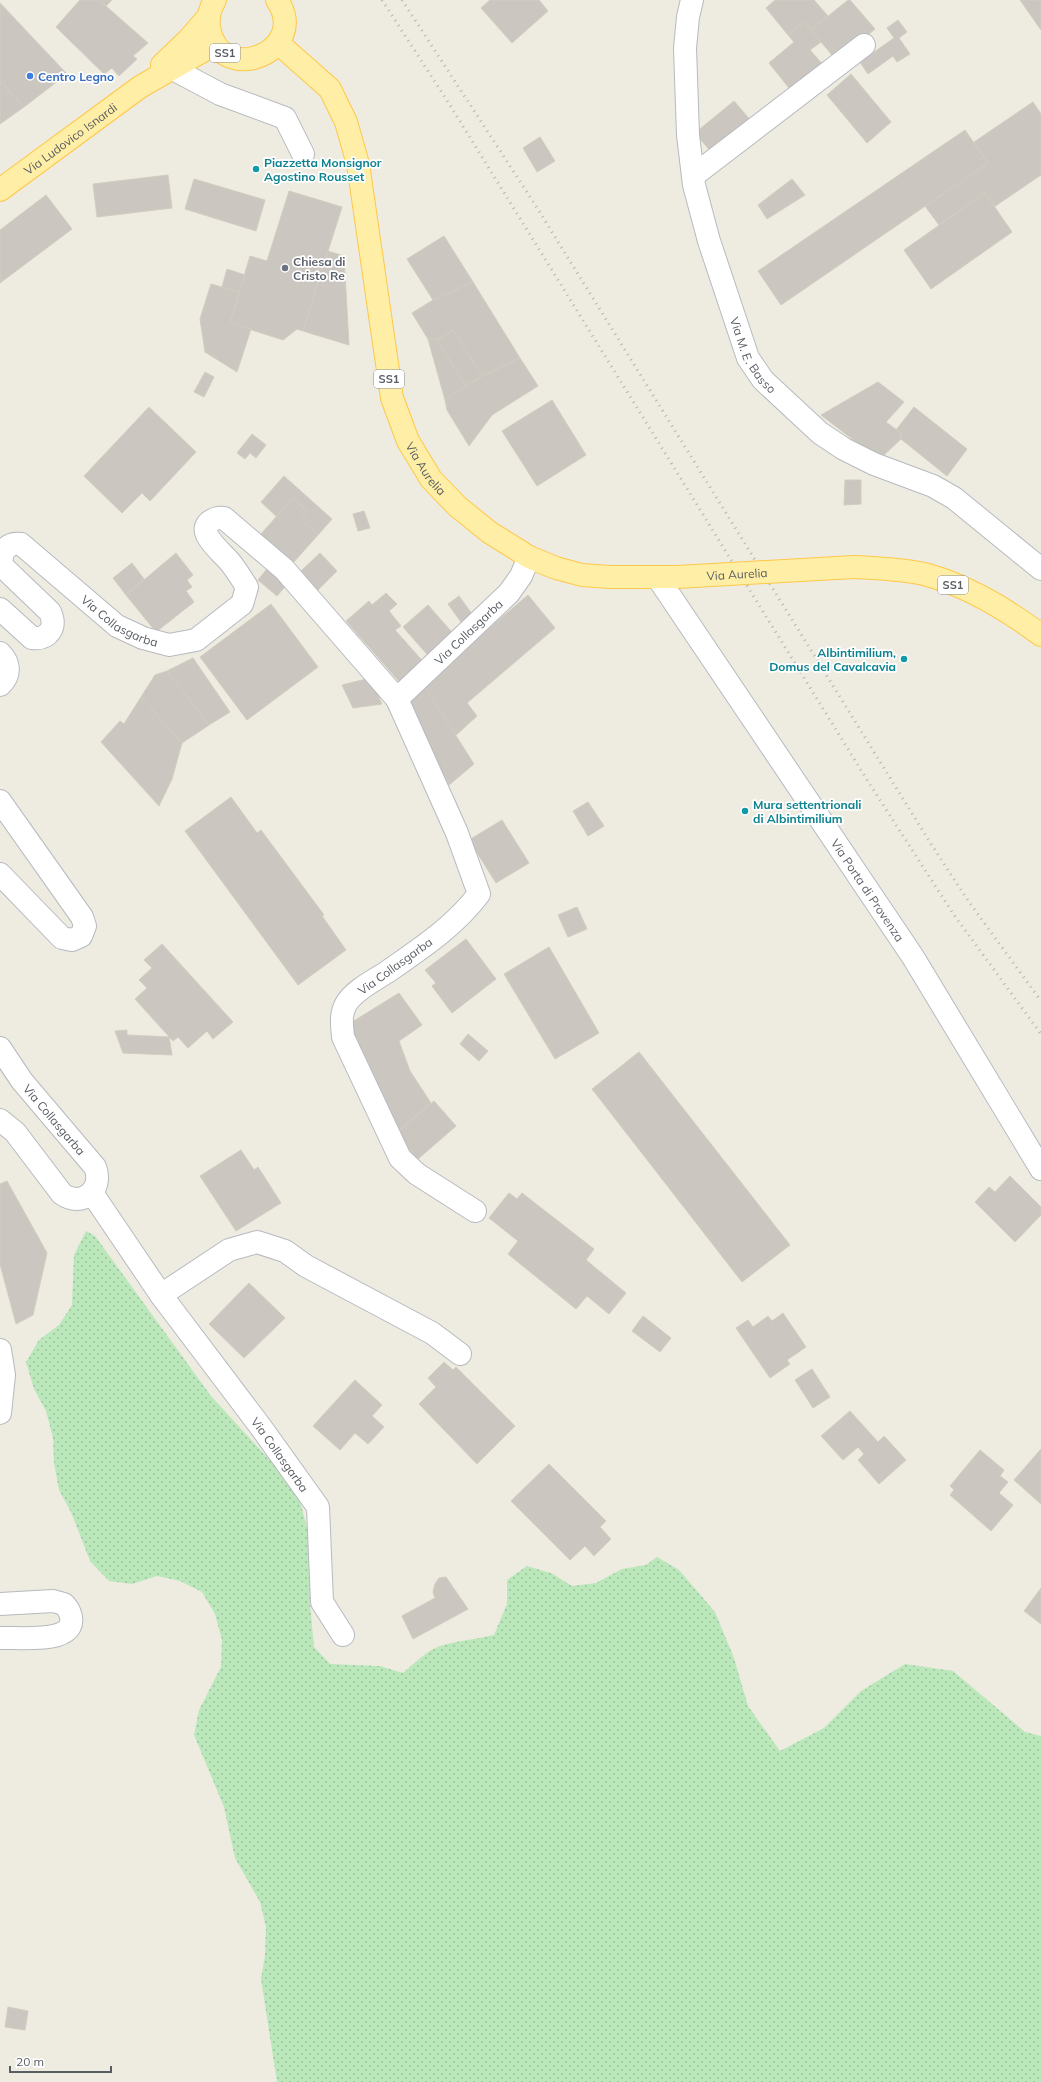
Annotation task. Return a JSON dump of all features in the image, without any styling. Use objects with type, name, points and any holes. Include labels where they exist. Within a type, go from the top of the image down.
[{"type":"main road","points":[[277,0],[282,7],[284,20],[283,32],[278,43]]},
{"type":"main road","name":"SS1","points":[[212,9],[211,36],[215,44],[224,53],[234,58],[247,60],[259,58],[269,52],[278,43]]},
{"type":"main road","name":"Via Ludovico Isnardi","points":[[140,87],[188,40],[212,9]]},
{"type":"main road","name":"Via Aurelia","points":[[278,43],[330,89],[346,122],[358,164],[392,398],[408,441],[431,479],[457,506],[488,532],[529,557],[556,568],[582,574],[668,577],[854,567],[898,569],[925,575],[958,586],[993,602],[1041,635]]},
{"type":"main road","name":"Via Ludovico Isnardi","points":[[0,190],[140,87],[215,44]]},
{"type":"street","name":"Via M. E. Basso","points":[[692,0],[688,17],[685,48],[688,135],[693,176],[709,241],[748,358],[763,380],[814,428],[844,449],[874,464],[933,486],[954,498],[1041,569]]},
{"type":"street","points":[[693,176],[864,45]]},
{"type":"street","points":[[173,69],[220,94],[285,118],[303,154]]},
{"type":"street","name":"Via Collasgarba","points":[[0,610],[32,638],[43,638],[53,627],[53,617],[50,612],[2,566],[0,556],[2,551],[6,547],[16,543],[21,544],[117,626],[143,638],[168,644],[196,640],[242,604],[247,587],[207,535],[207,527],[212,520],[216,517],[224,518],[284,569],[397,699],[457,833],[479,894],[468,909],[433,939],[347,1002],[341,1015],[343,1036],[400,1158],[417,1174],[475,1211]]},
{"type":"street","name":"Via Collasgarba","points":[[397,699],[509,592],[521,576],[529,557]]},
{"type":"street","name":"Via Porta di Provenza","points":[[668,577],[913,957],[1041,1169]]},
{"type":"street","points":[[0,653],[7,662],[8,668],[5,680],[0,685]]},
{"type":"street","points":[[0,801],[84,921],[85,926],[81,936],[72,940],[62,938],[0,874]]},
{"type":"street","name":"Via Collasgarba","points":[[0,1048],[22,1081],[94,1167],[98,1180],[92,1193],[160,1295],[260,1426],[318,1507],[322,1602],[343,1636]]},
{"type":"street","points":[[0,1120],[15,1132],[62,1194],[67,1198],[81,1199],[92,1193]]},
{"type":"street","points":[[160,1295],[229,1250],[257,1242],[285,1251],[306,1266],[432,1333],[460,1354]]},
{"type":"street","points":[[0,1350],[4,1375],[0,1413]]},
{"type":"street","points":[[0,1604],[53,1600],[59,1602],[68,1609],[71,1620],[67,1631],[56,1636],[0,1638]]},
{"type":"green space","points":[[86,1231],[95,1236],[211,1396],[297,1490],[309,1535],[310,1604],[314,1647],[330,1664],[380,1666],[403,1673],[435,1648],[494,1635],[507,1604],[507,1580],[527,1566],[551,1573],[572,1586],[596,1583],[622,1569],[646,1565],[657,1557],[679,1570],[715,1612],[734,1658],[748,1706],[780,1751],[824,1728],[861,1691],[905,1664],[953,1671],[1025,1732],[1041,1736],[1041,2082],[277,2082],[261,1979],[265,1955],[266,1927],[260,1902],[235,1858],[224,1807],[194,1735],[199,1710],[221,1667],[222,1640],[215,1614],[202,1592],[180,1581],[157,1576],[132,1584],[109,1581],[90,1561],[71,1512],[59,1490],[54,1463],[53,1438],[46,1411],[34,1389],[26,1362],[39,1340],[59,1325],[72,1305],[74,1255]]},
{"type":"building","points":[[80,0],[99,0],[148,43],[133,56],[137,59],[119,76],[112,68],[104,74],[56,27]]},
{"type":"building","points":[[99,0],[112,0],[106,6]]},
{"type":"building","points":[[490,0],[539,0],[548,11],[512,43],[481,8]]},
{"type":"building","points":[[775,0],[814,0],[828,16],[811,30],[804,22],[788,35],[766,8]]},
{"type":"building","points":[[848,0],[850,0],[875,29],[837,61],[811,30]]},
{"type":"building","points":[[1020,0],[1041,0],[1041,30]]},
{"type":"building","points":[[0,3],[67,74],[24,107],[0,81]]},
{"type":"building","points":[[898,20],[907,32],[899,38],[910,54],[897,62],[893,56],[868,74],[860,62],[894,38],[887,28]]},
{"type":"building","points":[[804,22],[821,42],[810,50],[825,67],[793,93],[769,63],[794,42],[788,35]]},
{"type":"building","points":[[851,74],[891,122],[867,143],[827,95]]},
{"type":"building","points":[[0,81],[24,107],[0,124]]},
{"type":"building","points":[[734,101],[752,122],[713,154],[695,133]]},
{"type":"building","points":[[1033,102],[1041,114],[1041,175],[994,207],[985,193],[939,225],[925,206],[988,163],[974,142]]},
{"type":"building","points":[[965,130],[988,163],[781,305],[758,271]]},
{"type":"building","points":[[540,137],[555,161],[537,172],[523,148]]},
{"type":"building","points":[[168,175],[172,208],[97,217],[93,184]]},
{"type":"building","points":[[194,179],[265,200],[256,231],[185,209]]},
{"type":"building","points":[[792,179],[805,195],[767,219],[758,205]]},
{"type":"building","name":"Chiesa di Cristo Re","points":[[289,191],[342,207],[303,331],[297,329],[283,340],[230,323],[250,256],[267,261]]},
{"type":"building","points":[[985,193],[1012,232],[931,289],[904,250]]},
{"type":"building","points":[[46,195],[72,229],[0,283],[0,230]]},
{"type":"building","points":[[444,236],[473,282],[433,300],[407,259]]},
{"type":"building","points":[[328,251],[344,256],[349,345],[303,331]]},
{"type":"building","points":[[227,269],[245,275],[239,292],[222,287]]},
{"type":"building","points":[[473,282],[520,358],[482,376],[453,330],[437,340],[428,339],[412,313],[433,300]]},
{"type":"building","points":[[211,284],[239,292],[230,323],[251,329],[237,372],[205,352],[200,319]]},
{"type":"building","points":[[453,330],[482,376],[466,386],[437,340]]},
{"type":"building","points":[[428,339],[437,340],[466,386],[445,400]]},
{"type":"building","points":[[520,358],[538,386],[492,415],[469,446],[447,410],[445,400],[482,376]]},
{"type":"building","points":[[205,372],[214,377],[204,397],[194,392]]},
{"type":"building","points":[[878,382],[904,402],[886,422],[901,433],[901,439],[883,456],[873,455],[821,415]]},
{"type":"building","points":[[552,400],[586,455],[537,486],[502,431]]},
{"type":"building","points":[[149,407],[196,452],[150,501],[142,493],[122,513],[84,476]]},
{"type":"building","points":[[914,407],[967,449],[947,476],[901,439],[901,433],[896,430]]},
{"type":"building","points":[[252,434],[266,445],[256,458],[250,453],[245,459],[237,453]]},
{"type":"building","points":[[284,476],[332,519],[318,535],[301,520],[308,512],[293,498],[277,517],[261,502]]},
{"type":"building","points":[[845,480],[861,480],[861,504],[844,505]]},
{"type":"building","points":[[293,498],[308,512],[301,520],[318,535],[292,564],[260,535]]},
{"type":"building","points":[[364,511],[370,528],[358,531],[353,514]]},
{"type":"building","points":[[176,553],[193,575],[187,580],[192,587],[186,591],[194,602],[156,632],[126,595]]},
{"type":"building","points":[[320,553],[337,571],[318,590],[300,572]]},
{"type":"building","points":[[132,563],[144,579],[126,595],[113,578]]},
{"type":"building","points":[[270,565],[289,582],[277,596],[258,580]]},
{"type":"building","points":[[386,593],[397,604],[389,611],[401,626],[395,630],[427,666],[404,687],[346,621],[369,601],[372,605]]},
{"type":"building","points":[[528,595],[555,628],[467,703],[477,716],[455,736],[423,684]]},
{"type":"building","points":[[459,596],[472,614],[461,622],[448,604]]},
{"type":"building","points":[[271,604],[318,667],[247,720],[200,657]]},
{"type":"building","points":[[428,605],[457,638],[432,660],[403,627]]},
{"type":"building","points":[[193,658],[230,712],[209,725],[167,671]]},
{"type":"building","points":[[167,671],[209,725],[182,743],[141,697],[155,675]]},
{"type":"building","points":[[370,678],[382,704],[353,708],[342,685]]},
{"type":"building","points":[[423,684],[474,764],[449,785],[406,698]]},
{"type":"building","points":[[141,697],[182,743],[172,779],[159,806],[101,742],[120,721],[124,724]]},
{"type":"building","points":[[231,797],[257,833],[261,830],[324,915],[322,916],[346,950],[298,985],[185,831]]},
{"type":"building","points":[[588,802],[604,826],[588,836],[573,811]]},
{"type":"building","points":[[502,820],[529,863],[496,883],[469,840]]},
{"type":"building","points":[[577,907],[587,929],[568,937],[558,915]]},
{"type":"building","points":[[466,939],[496,979],[452,1013],[432,986],[436,983],[425,970]]},
{"type":"building","points":[[162,944],[233,1022],[213,1039],[207,1031],[188,1048],[178,1037],[173,1041],[135,999],[147,988],[139,980],[152,968],[144,960]]},
{"type":"building","points":[[549,947],[599,1033],[555,1059],[504,974]]},
{"type":"building","points":[[399,993],[422,1025],[399,1041],[410,1071],[431,1103],[395,1134],[355,1043],[352,1022]]},
{"type":"building","points":[[127,1030],[127,1035],[169,1037],[172,1055],[123,1053],[115,1031]]},
{"type":"building","points":[[468,1034],[488,1051],[479,1061],[460,1044]]},
{"type":"building","points":[[639,1052],[790,1245],[742,1282],[592,1089]]},
{"type":"building","points":[[434,1101],[456,1126],[418,1159],[395,1134]]},
{"type":"building","points":[[241,1150],[254,1170],[258,1167],[281,1203],[236,1231],[200,1176]]},
{"type":"building","points":[[1010,1176],[1041,1207],[1041,1215],[1015,1242],[975,1202],[989,1187],[995,1192]]},
{"type":"building","points":[[7,1181],[47,1253],[33,1315],[16,1324],[0,1264],[0,1184]]},
{"type":"building","points":[[509,1193],[517,1199],[522,1193],[594,1249],[586,1260],[626,1293],[609,1314],[587,1296],[576,1309],[508,1254],[518,1241],[489,1218]]},
{"type":"building","points":[[249,1283],[285,1318],[244,1358],[209,1324]]},
{"type":"building","points":[[783,1313],[806,1347],[787,1360],[790,1364],[770,1378],[736,1328],[748,1320],[753,1327],[768,1316],[772,1321]]},
{"type":"building","points":[[643,1316],[671,1338],[660,1352],[632,1331]]},
{"type":"building","points":[[444,1362],[453,1370],[456,1367],[515,1426],[477,1464],[419,1404],[436,1387],[428,1378]]},
{"type":"building","points":[[812,1369],[830,1397],[813,1408],[795,1380]]},
{"type":"building","points":[[355,1380],[382,1405],[372,1416],[384,1427],[368,1444],[355,1433],[340,1450],[313,1426]]},
{"type":"building","points":[[850,1411],[878,1442],[884,1436],[906,1460],[879,1484],[858,1460],[864,1454],[858,1447],[843,1460],[821,1436]]},
{"type":"building","points":[[1041,1449],[1041,1504],[1014,1480]]},
{"type":"building","points":[[980,1450],[1004,1470],[1000,1476],[1008,1482],[999,1493],[1013,1505],[991,1531],[950,1495],[954,1490],[950,1486]]},
{"type":"building","points":[[549,1464],[606,1521],[600,1527],[611,1539],[594,1556],[585,1546],[570,1560],[511,1501]]},
{"type":"building","points":[[446,1577],[468,1609],[413,1639],[402,1616],[435,1598],[433,1592],[435,1584],[439,1578]]},
{"type":"building","points":[[1041,1588],[1041,1624],[1024,1611]]},
{"type":"building","points":[[8,2007],[28,2011],[25,2030],[5,2027]]},
{"type":"railway","points":[[382,0],[448,102],[869,783],[954,915],[1041,1034]]},
{"type":"railway","points":[[402,0],[534,203],[931,844],[969,902],[1041,1001]]},
{"type":"place","name":"Centro Legno","points":[[30,76]]},
{"type":"place","name":"Piazzetta Monsignor Agostino Rousset","points":[[256,169]]},
{"type":"place","name":"Chiesa di Cristo Re","points":[[285,268]]},
{"type":"place","name":"Albintimilium, Domus del Cavalcavia","points":[[904,659]]},
{"type":"place","name":"Mura settentrionali di Albintimilium","points":[[745,811]]}]
